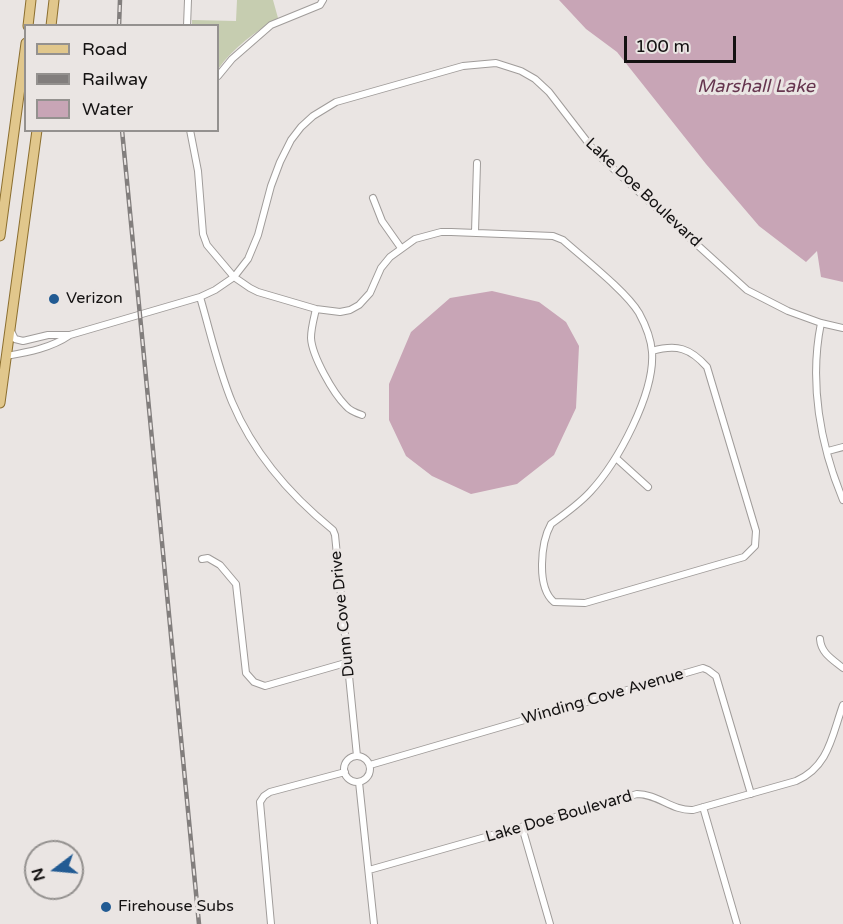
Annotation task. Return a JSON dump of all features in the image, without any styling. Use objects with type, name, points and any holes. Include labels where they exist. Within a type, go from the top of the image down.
[{"type":"main road","points":[[28,24],[31,0]]},
{"type":"main road","points":[[51,24],[54,0]]},
{"type":"main road","points":[[0,236],[24,58]]},
{"type":"main road","points":[[0,395],[3,353],[10,328],[37,132]]},
{"type":"street","points":[[187,24],[188,0]]},
{"type":"street","points":[[219,75],[232,58],[271,25],[320,5],[323,0]]},
{"type":"street","name":"Lake Doe Boulevard","points":[[3,353],[50,346],[70,335],[200,297],[216,290],[234,277],[248,259],[258,235],[280,162],[291,140],[313,116],[336,102],[463,66],[496,63],[521,71],[535,79],[549,92],[596,153],[747,290],[788,311],[843,328]]},
{"type":"street","points":[[190,132],[198,171],[205,242],[234,277],[258,292],[316,309],[340,312],[350,310],[359,305],[370,293],[381,268],[401,248],[415,239],[430,235],[475,232],[553,236],[563,240],[635,306],[646,329],[652,351],[649,377],[640,407],[616,458],[590,492],[551,524],[547,531],[542,572],[551,600],[564,604],[585,603],[744,557],[755,546],[756,531],[707,367],[693,353],[684,349],[673,347],[652,351]]},
{"type":"street","points":[[475,232],[477,163]]},
{"type":"street","points":[[374,198],[382,221],[401,248]]},
{"type":"street","name":"Dunn Cove Drive","points":[[200,297],[232,402],[245,426],[261,453],[280,478],[335,535],[357,756]]},
{"type":"street","points":[[316,309],[311,335],[314,350],[326,376],[345,405],[352,412],[362,416]]},
{"type":"street","points":[[821,323],[816,351],[816,385],[821,424],[843,500]]},
{"type":"street","name":"Lake Doe Boulevard","points":[[10,328],[12,335],[18,341],[48,335],[70,335]]},
{"type":"street","points":[[828,452],[843,447]]},
{"type":"street","points":[[616,458],[648,487]]},
{"type":"street","points":[[202,559],[207,558],[219,565],[236,584],[246,673],[254,682],[265,686],[349,662]]},
{"type":"street","points":[[820,639],[820,646],[824,653],[843,668]]},
{"type":"street","name":"Winding Cove Avenue","points":[[370,765],[703,668],[716,676],[751,794]]},
{"type":"street","name":"Lake Doe Boulevard","points":[[369,870],[638,794],[653,796],[674,807],[686,810],[796,781],[816,767],[829,750],[843,705]]},
{"type":"street","points":[[357,756],[365,758],[370,765],[369,774],[359,782],[349,778],[345,772],[347,761],[357,756]]},
{"type":"street","points":[[271,924],[260,802],[270,792],[345,772]]},
{"type":"street","points":[[359,782],[374,924]]},
{"type":"street","points":[[703,807],[737,924]]},
{"type":"street","points":[[522,827],[550,924]]},
{"type":"green space","points":[[237,0],[273,0],[278,18],[245,40],[219,68],[219,24],[192,24],[192,20],[236,21]]},
{"type":"water","name":"Marshall Lake","points":[[559,0],[843,0],[843,282],[821,277],[817,251],[806,262],[759,226],[706,164],[617,52],[586,29]]},
{"type":"water","points":[[492,291],[539,302],[566,322],[579,346],[576,408],[554,455],[517,484],[471,494],[432,476],[406,456],[389,420],[389,384],[411,332],[450,298]]},
{"type":"railway","points":[[119,24],[120,0]]},
{"type":"railway","points":[[122,132],[199,924]]},
{"type":"place","name":"Verizon","points":[[54,299]]},
{"type":"place","name":"Firehouse Subs","points":[[106,907]]}]
